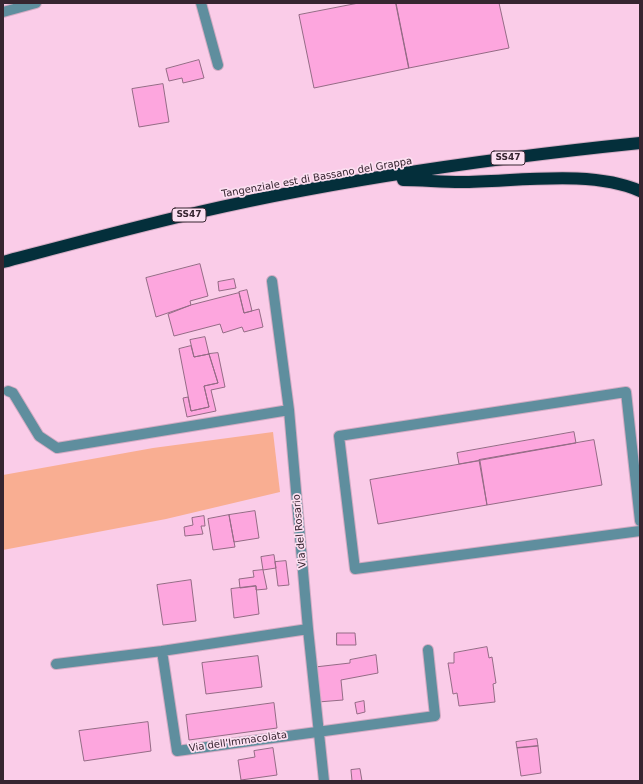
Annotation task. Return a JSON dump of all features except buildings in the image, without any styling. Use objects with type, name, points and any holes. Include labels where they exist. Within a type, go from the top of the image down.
[{"type":"highway","name":"Tangenziale est di Bassano del Grappa","points":[[3,262],[174,218],[274,197],[377,178],[488,161],[640,143]]},
{"type":"highway","points":[[377,178],[460,182],[554,178],[602,181],[640,191]]},
{"type":"street","points":[[3,12],[36,3]]},
{"type":"street","points":[[201,3],[218,65]]},
{"type":"street","name":"Via del Rosario","points":[[272,281],[289,410],[308,629],[324,781]]},
{"type":"street","points":[[8,390],[13,393],[39,436],[57,448],[289,410]]},
{"type":"street","points":[[640,521],[626,392],[339,436],[355,570],[640,531]]},
{"type":"street","points":[[56,664],[162,651],[308,629]]},
{"type":"street","name":"Via dell'Immacolata","points":[[162,651],[177,751],[319,730],[435,716],[428,650]]},
{"type":"shaded area","points":[[273,432],[280,492],[166,519],[3,550],[3,475],[153,448]]}]
